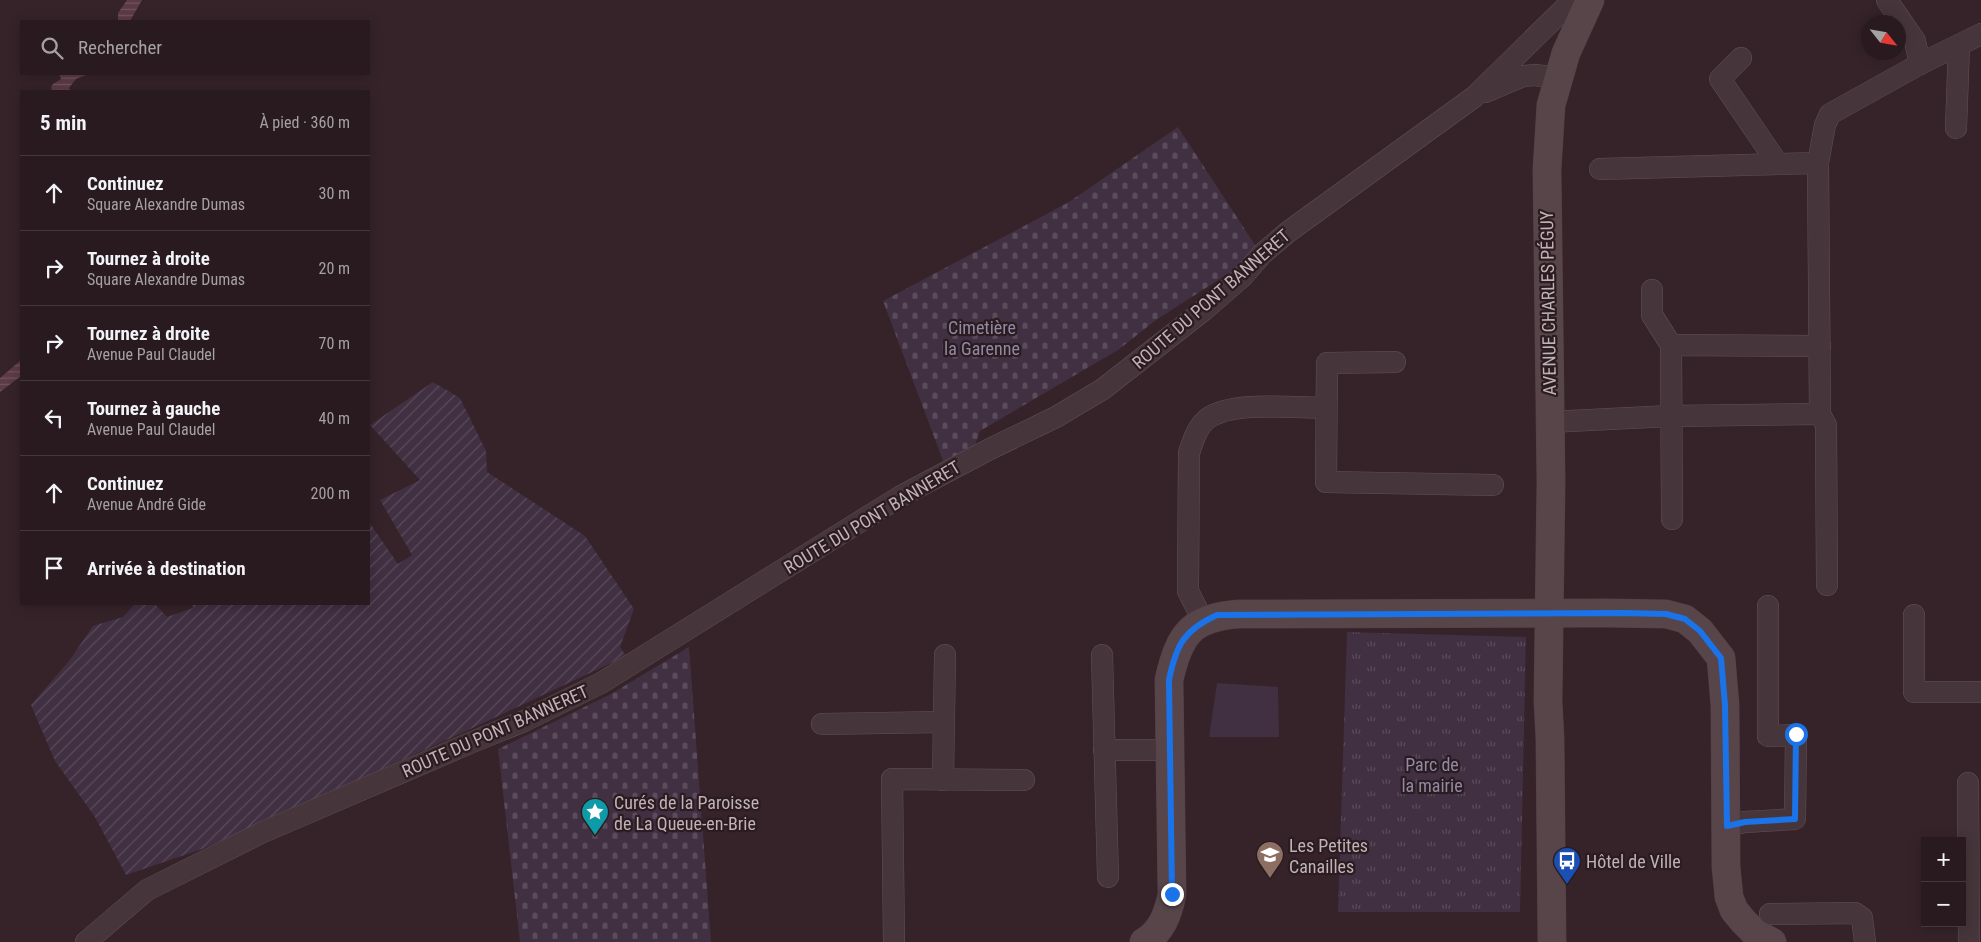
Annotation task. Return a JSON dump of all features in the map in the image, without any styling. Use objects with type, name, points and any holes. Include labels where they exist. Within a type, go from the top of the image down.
[{"type":"street","name":"ROUTE DU PONT BANNERET","points":[[86,942],[100,934],[147,890],[261,833],[524,721],[601,682],[901,496],[1056,417],[1103,390],[1204,310],[1288,232],[1474,97],[1573,0]]},
{"type":"street","name":"AVENUE CHARLES PÉGUY","points":[[1552,942],[1548,701],[1551,482],[1547,169],[1552,105],[1558,78],[1566,53],[1590,0]]},
{"type":"street","points":[[1887,0],[1915,40],[1920,64]]},
{"type":"street","points":[[1827,584],[1826,425],[1820,414],[1818,163],[1825,125],[1830,114],[1920,64],[1981,34]]},
{"type":"street","points":[[1956,128],[1959,45]]},
{"type":"street","points":[[1741,58],[1720,79],[1778,164]]},
{"type":"street","points":[[1474,97],[1522,76],[1535,75],[1558,78]]},
{"type":"street","points":[[1600,169],[1818,163]]},
{"type":"street","points":[[1652,290],[1652,315],[1670,345],[1672,519]]},
{"type":"street","points":[[1670,345],[1820,346]]},
{"type":"street","points":[[1395,362],[1327,362],[1326,482],[1493,485]]},
{"type":"street","points":[[1203,621],[1188,591],[1189,453],[1195,435],[1206,419],[1225,410],[1245,407],[1326,408]]},
{"type":"street","points":[[1549,422],[1670,416],[1820,414]]},
{"type":"street","points":[[1727,826],[1745,822],[1795,819],[1796,734],[1768,736],[1768,606]]},
{"type":"street","points":[[1160,942],[1172,894],[1169,680],[1172,662],[1184,636],[1203,621],[1217,615],[1240,614],[1666,614],[1685,619],[1700,631],[1721,658],[1725,705],[1726,866],[1729,897],[1734,910],[1743,921],[1755,933],[1772,942]]},
{"type":"street","points":[[1914,615],[1914,692],[1981,692]]},
{"type":"street","points":[[943,780],[945,655]]},
{"type":"street","points":[[1102,655],[1108,877]]},
{"type":"street","points":[[822,724],[944,722]]},
{"type":"street","points":[[1104,750],[1170,750]]},
{"type":"street","points":[[894,942],[892,779],[1024,780]]},
{"type":"street","points":[[1968,783],[1969,942]]},
{"type":"street","points":[[1144,942],[1160,928],[1168,910]]},
{"type":"street","points":[[1770,914],[1855,913],[1862,918],[1865,942]]},
{"type":"green space","name":"Cimetière la Garenne","points":[[1178,127],[1257,248],[1237,268],[1156,320],[1118,350],[980,431],[973,451],[945,466],[883,301],[1069,202]]},
{"type":"green space","points":[[433,382],[460,398],[486,451],[487,472],[585,536],[634,609],[620,647],[626,656],[460,734],[205,848],[126,875],[95,817],[55,761],[31,705],[69,661],[93,626],[123,617],[134,605],[156,605],[167,617],[193,608],[192,605],[370,605],[370,523],[398,564],[412,555],[380,500],[420,480],[370,425]]},
{"type":"green space","name":"Parc de la mairie","points":[[1347,632],[1526,637],[1520,912],[1338,912]]},
{"type":"green space","points":[[689,647],[711,942],[520,942],[498,749],[611,694]]},
{"type":"green space","points":[[1217,683],[1278,687],[1279,737],[1209,737]]},
{"type":"shaded area","points":[[127,0],[142,0],[131,20],[118,20],[118,13]]},
{"type":"shaded area","points":[[59,75],[86,75],[76,79],[69,88],[70,90],[52,90],[53,84],[61,79]]},
{"type":"shaded area","points":[[20,361],[20,377],[0,392],[0,378]]},
{"type":"place","name":"Curés de la Paroisse de La Queue-en-Brie","points":[[595,836]]},
{"type":"place","name":"Les Petites Canailles","points":[[1270,879]]},
{"type":"place","name":"Hôtel de Ville","points":[[1567,885]]},
{"type":"route","points":[[1172,894],[1169,680],[1172,662],[1184,636],[1203,621],[1217,615],[1623,613],[1666,614],[1685,619],[1700,631],[1721,658],[1725,705],[1727,826],[1745,822],[1795,819],[1796,734]]}]
